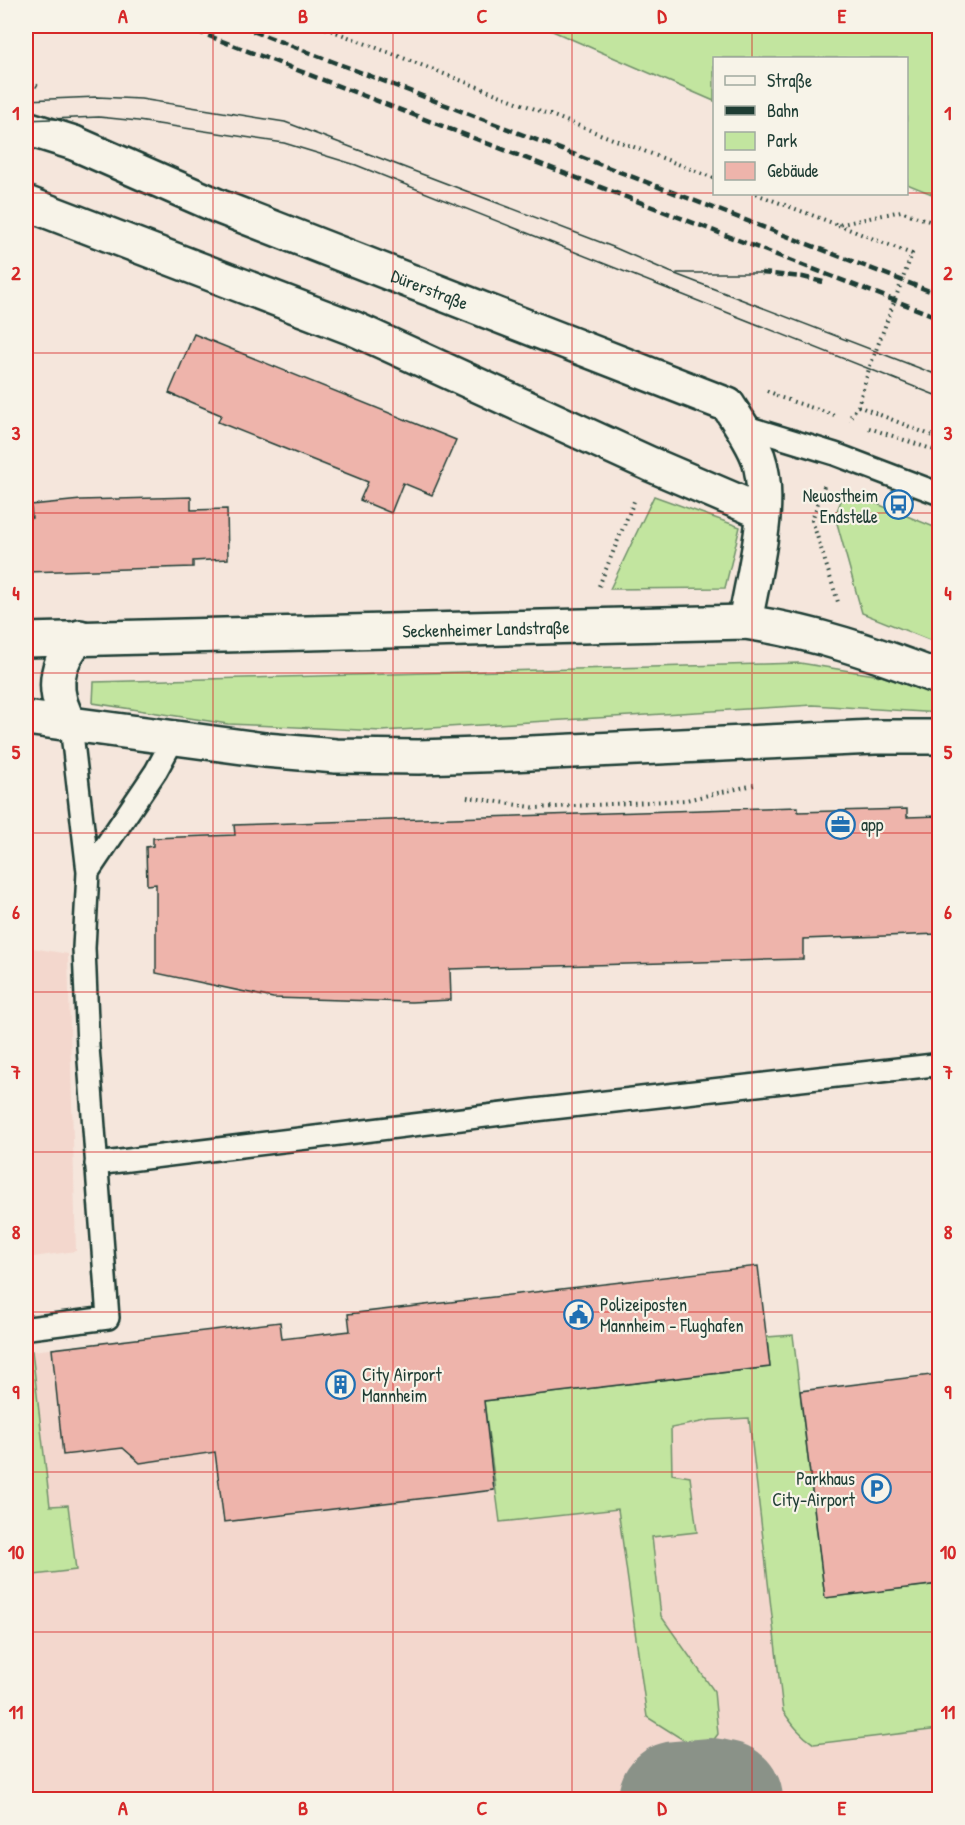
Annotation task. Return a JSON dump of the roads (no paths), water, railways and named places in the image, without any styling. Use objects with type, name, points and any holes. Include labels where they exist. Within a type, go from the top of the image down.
[{"type":"main road","name":"Dürerstraße","points":[[26,128],[74,143],[220,207],[728,405],[758,457],[763,486],[762,512],[745,622]]},
{"type":"main road","points":[[26,203],[355,329],[650,464],[762,512]]},
{"type":"main road","name":"Seckenheimer Landstraße","points":[[26,640],[745,622],[798,630],[851,645],[939,678]]},
{"type":"main road","points":[[70,725],[62,711],[57,679],[64,656],[80,637]]},
{"type":"main road","points":[[26,718],[265,750],[336,756],[419,758],[864,738],[939,737]]},
{"type":"lane","points":[[741,425],[836,454],[939,494]]},
{"type":"lane","points":[[29,1328],[108,1318],[96,1164],[84,948],[88,872],[70,725]]},
{"type":"lane","points":[[88,872],[156,771],[174,738]]},
{"type":"lane","points":[[96,1164],[523,1111],[934,1065],[939,1070]]},
{"type":"tram line","points":[[26,100],[97,97],[141,99],[285,122],[613,247],[670,272],[940,376]]},
{"type":"tram line","points":[[26,120],[99,117],[284,143],[356,165],[940,397]]},
{"type":"tram line","points":[[677,273],[761,273]]},
{"type":"railway","points":[[183,26],[940,318]]},
{"type":"railway","points":[[240,26],[940,295]]},
{"type":"railway","points":[[761,273],[803,277],[827,283]]},
{"type":"place","name":"Neuostheim Endstelle","points":[[899,505]]},
{"type":"place","name":"app","points":[[840,824]]},
{"type":"place","name":"Polizeiposten Mannheim - Flughafen","points":[[579,1314]]},
{"type":"place","name":"City Airport Mannheim","points":[[341,1384]]},
{"type":"place","name":"Parkhaus City-Airport","points":[[876,1488]]}]
